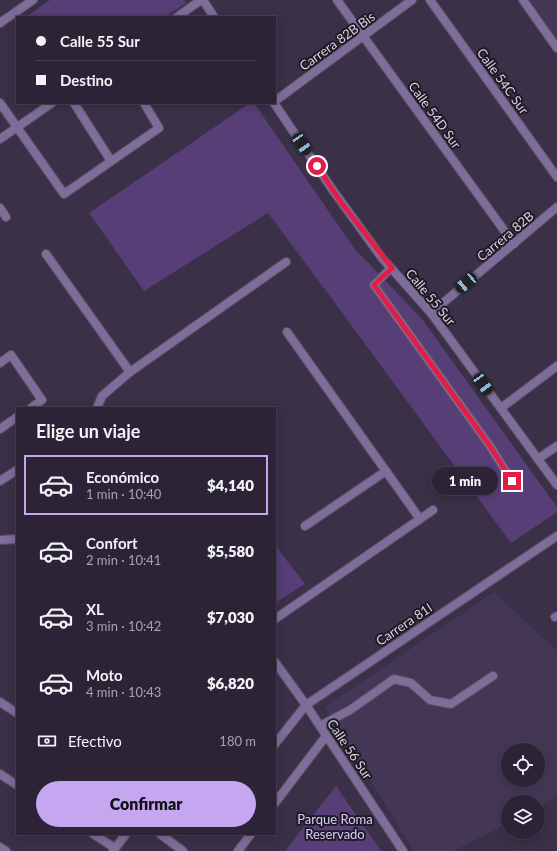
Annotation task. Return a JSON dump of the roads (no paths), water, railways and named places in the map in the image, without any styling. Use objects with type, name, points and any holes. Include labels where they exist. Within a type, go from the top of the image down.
[{"type":"street","points":[[0,23],[33,0]]},
{"type":"street","points":[[178,16],[202,0],[213,16]]},
{"type":"street","name":"Calle 54D Sur","points":[[337,0],[514,244]]},
{"type":"street","name":"Carrera 82B Bis","points":[[276,101],[412,0]]},
{"type":"street","name":"Calle 54C Sur","points":[[430,0],[557,177]]},
{"type":"street","points":[[523,0],[557,48]]},
{"type":"street","points":[[0,103],[64,194],[159,128],[145,104]]},
{"type":"street","points":[[0,139],[51,104]]},
{"type":"street","points":[[75,104],[111,161]]},
{"type":"street","name":"Calle 55 Sur","points":[[275,104],[332,189],[382,258],[431,313],[557,485]]},
{"type":"street","name":"Carrera 82B","points":[[431,313],[557,207]]},
{"type":"street","points":[[0,208],[6,217]]},
{"type":"street","points":[[46,254],[130,372]]},
{"type":"street","points":[[96,407],[102,396],[130,372],[286,262]]},
{"type":"street","points":[[392,268],[374,285],[490,446],[512,481]]},
{"type":"street","points":[[287,332],[420,518]]},
{"type":"street","points":[[0,362],[12,355],[42,400],[32,407]]},
{"type":"street","points":[[501,408],[557,366]]},
{"type":"street","points":[[0,429],[16,418]]},
{"type":"street","points":[[538,459],[557,446]]},
{"type":"street","points":[[0,481],[16,471]]},
{"type":"street","points":[[305,526],[386,471]]},
{"type":"street","points":[[276,618],[433,510]]},
{"type":"street","name":"Carrera 81I","points":[[276,743],[306,705],[557,536]]},
{"type":"street","points":[[0,540],[16,539]]},
{"type":"street","name":"Calle 56 Sur","points":[[276,663],[306,705],[403,851]]},
{"type":"street","points":[[320,726],[350,710],[394,679],[411,683],[430,700],[451,704],[493,676]]},
{"type":"street","points":[[0,702],[16,712]]},
{"type":"street","points":[[276,802],[326,736]]},
{"type":"street","points":[[0,774],[16,784]]},
{"type":"street","points":[[94,835],[114,850],[125,835]]},
{"type":"street","points":[[161,835],[183,851]]},
{"type":"street","points":[[238,851],[251,835]]},
{"type":"street","points":[[0,847],[6,851]]},
{"type":"park label","name":"Parque Roma Reservado","points":[[335,826]]}]
